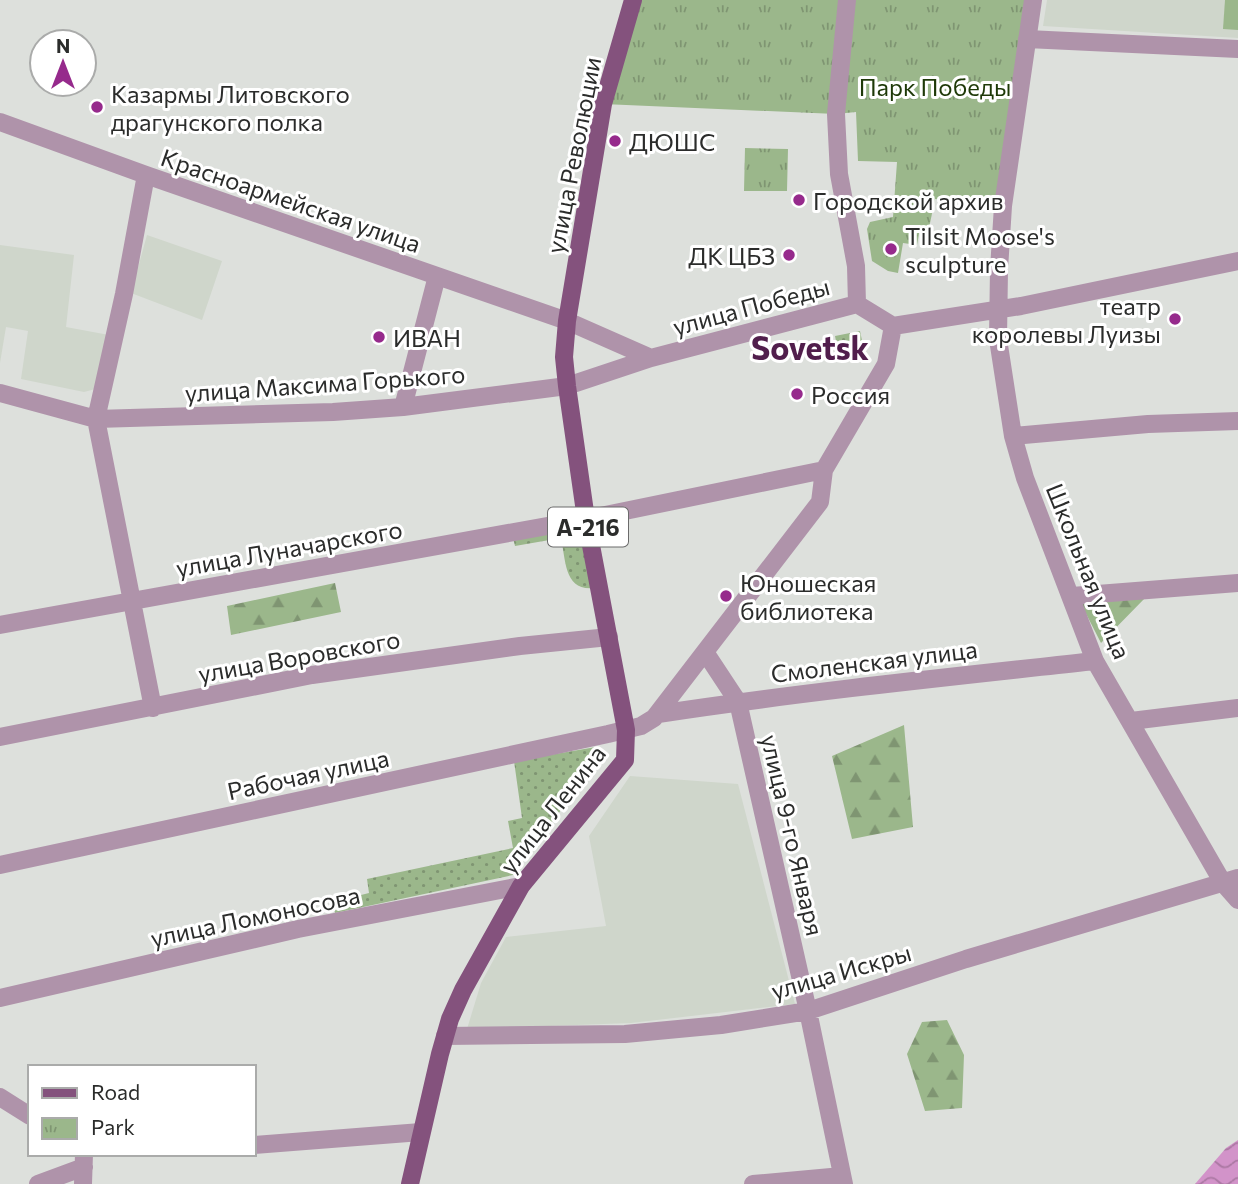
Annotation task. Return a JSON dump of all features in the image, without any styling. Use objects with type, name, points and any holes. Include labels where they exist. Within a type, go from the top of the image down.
[{"type":"main road","name":"улица Революции","points":[[567,321],[603,104],[633,0]]},
{"type":"main road","name":"А-216","points":[[567,321],[564,357],[586,519],[626,730]]},
{"type":"main road","name":"улица Ленина","points":[[410,1184],[445,1036],[463,990],[521,886],[625,760],[626,730]]},
{"type":"street","points":[[847,0],[836,114],[839,174],[856,266],[857,304]]},
{"type":"street","name":"Школьная улица","points":[[1032,0],[1003,205],[998,310],[998,339],[1013,436],[1025,478],[1095,661],[1230,881],[1238,900]]},
{"type":"street","points":[[1027,39],[1238,49]]},
{"type":"street","name":"Красноармейская улица","points":[[0,122],[567,321]]},
{"type":"street","points":[[146,175],[124,294],[96,419],[153,708]]},
{"type":"street","points":[[893,326],[998,310],[1238,261]]},
{"type":"street","points":[[403,407],[437,276]]},
{"type":"street","name":"улица Победы","points":[[567,321],[651,358],[857,304],[893,326]]},
{"type":"street","name":"улица Ленина","points":[[626,730],[656,716],[820,502],[824,470],[886,364],[893,326]]},
{"type":"street","name":"улица Максима Горького","points":[[0,393],[96,419],[333,412],[403,407],[567,386],[651,358]]},
{"type":"street","points":[[1013,436],[1148,424],[1238,421]]},
{"type":"street","name":"улица Луначарского","points":[[0,625],[586,519],[824,470]]},
{"type":"street","points":[[1072,596],[1238,583]]},
{"type":"street","name":"улица Воровского","points":[[0,737],[338,671],[609,637]]},
{"type":"street","points":[[705,652],[738,702]]},
{"type":"street","name":"Смоленская улица","points":[[656,716],[738,702],[1095,661]]},
{"type":"street","name":"улица 9-го Января","points":[[738,702],[843,1180]]},
{"type":"street","points":[[1131,721],[1238,708]]},
{"type":"street","points":[[625,760],[656,716]]},
{"type":"street","name":"Рабочая улица","points":[[0,865],[626,730]]},
{"type":"street","name":"улица Искры","points":[[445,1036],[625,1034],[721,1025],[808,1011],[966,960],[1230,881]]},
{"type":"street","name":"улица Ломоносова","points":[[0,998],[298,929],[521,886]]},
{"type":"street","points":[[0,1097],[28,1115]]},
{"type":"street","points":[[256,1145],[421,1132]]},
{"type":"street","points":[[38,1184],[84,1168]]},
{"type":"street","points":[[753,1184],[843,1180]]},
{"type":"shaded area","points":[[1047,0],[1238,0],[1238,38],[1043,26]]},
{"type":"shaded area","points":[[147,235],[222,261],[202,320],[131,293]]},
{"type":"shaded area","points":[[0,245],[74,255],[66,327],[109,335],[99,388],[84,392],[21,379],[28,331],[6,327],[0,363]]},
{"type":"shaded area","points":[[630,776],[738,784],[795,1004],[631,1023],[467,1029],[481,983],[506,937],[606,926],[589,836]]},
{"type":"green space","name":"Парк Победы","points":[[633,0],[1033,0],[1003,206],[935,199],[929,228],[920,228],[917,245],[903,243],[898,273],[888,271],[872,261],[867,229],[870,222],[893,217],[897,162],[858,161],[856,112],[836,114],[603,104]]},
{"type":"green space","points":[[1225,0],[1238,0],[1238,30],[1223,29]]},
{"type":"green space","points":[[745,148],[788,149],[787,191],[744,191]]},
{"type":"green space","points":[[860,331],[864,350],[839,356],[835,336]]},
{"type":"green space","points":[[582,525],[595,588],[585,588],[572,580],[561,538],[515,546],[513,538]]},
{"type":"green space","points":[[335,583],[341,612],[231,635],[227,606]]},
{"type":"green space","points":[[1146,597],[1101,643],[1080,602]]},
{"type":"green space","points":[[904,725],[913,827],[852,839],[832,756]]},
{"type":"green space","points":[[596,747],[603,753],[513,875],[335,913],[333,902],[369,893],[367,879],[513,848],[508,821],[522,818],[514,761]]},
{"type":"green space","points":[[947,1020],[964,1055],[962,1108],[925,1111],[907,1054],[922,1022]]},
{"type":"water","points":[[1238,1140],[1238,1184],[1195,1184],[1226,1148]]},
{"type":"place","name":"Казармы Литовского драгунского полка","points":[[97,107]]},
{"type":"place","name":"ДЮШС","points":[[615,141]]},
{"type":"place","name":"Городской архив","points":[[799,200]]},
{"type":"place","name":"Tilsit Moose's sculpture","points":[[891,249]]},
{"type":"place","name":"ДК ЦБЗ","points":[[789,255]]},
{"type":"place","name":"театр королевы Луизы","points":[[1175,319]]},
{"type":"place","name":"ИВАН","points":[[379,337]]},
{"type":"place","name":"Россия","points":[[797,394]]},
{"type":"place","name":"Юношеская библиотека","points":[[726,596]]},
{"type":"district","name":"Sovetsk","points":[[810,347]]}]
